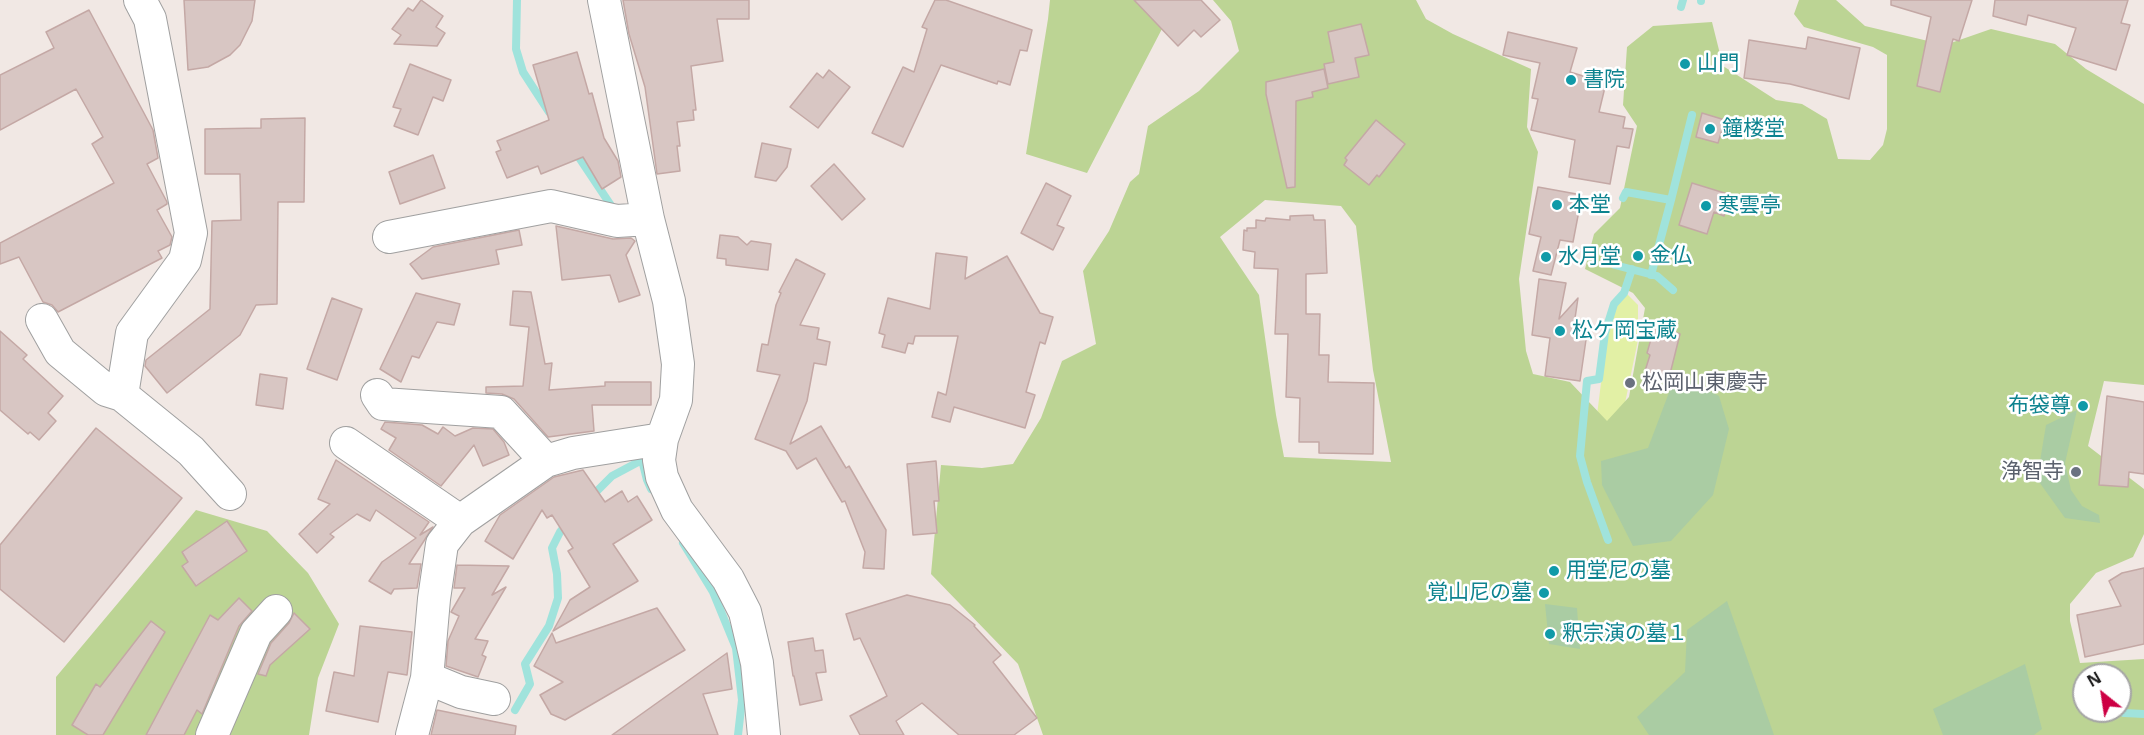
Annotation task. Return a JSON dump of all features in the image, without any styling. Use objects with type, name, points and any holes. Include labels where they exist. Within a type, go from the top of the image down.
[{"type":"street","points":[[122,395],[132,333],[185,260],[191,233],[150,20],[140,0]]},
{"type":"street","points":[[604,0],[648,219],[669,301],[678,364],[676,400],[662,439],[659,460],[670,498],[728,579],[745,612],[757,663],[765,735]]},
{"type":"street","points":[[389,237],[551,206],[617,221],[648,219]]},
{"type":"street","points":[[42,320],[60,352],[106,390],[122,395],[191,451],[230,494]]},
{"type":"street","points":[[376,395],[383,404],[501,412],[546,461]]},
{"type":"street","points":[[412,735],[427,678],[434,599],[442,544],[460,521],[546,461],[573,453],[662,439]]},
{"type":"street","points":[[346,444],[460,521]]},
{"type":"street","points":[[212,735],[256,633],[276,611]]},
{"type":"street","points":[[427,678],[461,692],[494,699]]},
{"type":"green space","points":[[1050,0],[1177,0],[1087,173],[1026,154]]},
{"type":"green space","points":[[1213,0],[1416,0],[1426,19],[1453,34],[1531,69],[1527,127],[1538,152],[1519,279],[1526,351],[1533,374],[1570,382],[1607,421],[1629,397],[1645,308],[1633,293],[1585,269],[1594,234],[1620,208],[1637,126],[1623,105],[1627,47],[1653,26],[1712,22],[1723,66],[1776,100],[1802,104],[1827,119],[1838,159],[1870,160],[1883,145],[1887,129],[1887,55],[1873,47],[1804,27],[1794,14],[1799,0],[1836,0],[1865,26],[1945,45],[1991,29],[2055,44],[2086,69],[2144,104],[2144,385],[2104,381],[2088,446],[2144,489],[2144,534],[2133,557],[2096,573],[2070,604],[2070,621],[2080,663],[2144,659],[2144,735],[1043,735],[1018,664],[931,574],[941,465],[982,468],[1013,464],[1041,418],[1062,361],[1096,344],[1083,271],[1109,231],[1130,182],[1139,174],[1148,126],[1199,91],[1239,51],[1231,21]],"holes":[[[1265,200],[1341,206],[1356,226],[1373,370],[1391,462],[1284,457],[1259,295],[1220,237]]]},
{"type":"green space","points":[[1627,294],[1638,305],[1638,340],[1617,442],[1593,447],[1607,335],[1616,305]]},
{"type":"green space","points":[[1676,374],[1719,396],[1729,429],[1713,495],[1671,541],[1633,546],[1602,485],[1601,461],[1648,448]]},
{"type":"green space","points":[[2077,410],[2065,463],[2071,490],[2082,506],[2099,515],[2100,523],[2065,518],[2037,479],[2046,425]]},
{"type":"green space","points":[[196,510],[267,531],[308,573],[339,624],[318,678],[309,735],[56,735],[56,677]]},
{"type":"green space","points":[[1727,601],[1774,735],[1649,735],[1637,717],[1685,672],[1687,630]]},
{"type":"green space","points":[[1545,604],[1577,608],[1580,649],[1549,644]]},
{"type":"green space","points":[[2025,664],[2042,729],[2034,735],[1943,735],[1933,709]]},
{"type":"building","points":[[184,0],[255,0],[252,21],[240,45],[230,55],[208,67],[188,70]]},
{"type":"building","points":[[421,0],[443,16],[436,27],[445,33],[437,46],[394,44],[401,35],[392,29],[408,8],[413,11]]},
{"type":"building","points":[[623,0],[749,0],[749,19],[717,19],[723,61],[691,66],[696,110],[693,110],[694,120],[677,122],[680,171],[657,174],[645,87],[629,34]]},
{"type":"building","points":[[935,0],[946,0],[1032,30],[1027,51],[1020,50],[1010,85],[998,81],[997,84],[941,65],[903,147],[872,133],[903,67],[914,72],[927,29],[922,27]]},
{"type":"building","points":[[1134,0],[1201,0],[1220,20],[1201,37],[1194,30],[1178,46]]},
{"type":"building","points":[[1891,0],[1972,0],[1959,41],[1953,39],[1940,92],[1917,86],[1931,17],[1891,5]]},
{"type":"building","points":[[1995,0],[2128,0],[2121,23],[2130,25],[2116,70],[2067,55],[2076,28],[2028,15],[2026,25],[1993,16]]},
{"type":"building","points":[[89,10],[153,130],[158,158],[147,164],[167,202],[157,210],[172,237],[170,245],[158,251],[162,258],[58,312],[52,305],[43,302],[19,257],[0,264],[0,243],[114,183],[92,144],[103,137],[76,89],[0,130],[0,75],[54,48],[46,32]]},
{"type":"building","points":[[1361,24],[1369,55],[1355,58],[1359,77],[1328,84],[1324,64],[1334,62],[1328,32]]},
{"type":"building","points":[[1508,32],[1577,48],[1570,72],[1606,83],[1599,112],[1625,117],[1623,128],[1633,129],[1629,148],[1617,146],[1610,184],[1569,177],[1575,140],[1531,130],[1538,99],[1532,98],[1540,63],[1503,55]]},
{"type":"building","points":[[1808,37],[1860,48],[1849,99],[1790,84],[1744,78],[1749,40],[1806,49]]},
{"type":"building","points":[[577,52],[589,94],[592,93],[604,138],[618,161],[621,177],[602,189],[583,157],[541,174],[538,166],[507,178],[496,152],[501,150],[497,141],[549,120],[533,65]]},
{"type":"building","points":[[410,64],[451,80],[443,101],[433,97],[418,135],[394,126],[401,109],[393,107]]},
{"type":"building","points":[[1324,69],[1328,88],[1312,92],[1313,97],[1296,101],[1295,187],[1287,188],[1266,94],[1266,82]]},
{"type":"building","points":[[829,70],[850,87],[818,128],[790,107],[817,73],[823,78]]},
{"type":"building","name":"鐘楼堂","points":[[1702,113],[1725,120],[1718,143],[1696,137]]},
{"type":"building","points":[[305,118],[304,202],[278,202],[277,304],[256,305],[240,335],[167,393],[145,366],[146,360],[210,309],[212,221],[241,220],[240,174],[205,174],[205,129],[261,128],[261,119]]},
{"type":"building","points":[[1376,120],[1405,144],[1379,177],[1377,175],[1369,185],[1344,165],[1347,160],[1345,158]]},
{"type":"building","points":[[762,143],[791,149],[787,167],[776,181],[755,177]]},
{"type":"building","points":[[433,155],[445,188],[400,204],[389,172]]},
{"type":"building","points":[[834,164],[865,199],[842,220],[811,186]]},
{"type":"building","points":[[1046,183],[1071,196],[1057,225],[1064,228],[1053,250],[1021,233]]},
{"type":"building","name":"寒雲亭","points":[[1692,183],[1731,195],[1724,216],[1714,212],[1707,234],[1679,225]]},
{"type":"building","name":"本堂","points":[[1538,187],[1582,195],[1573,242],[1560,240],[1551,275],[1533,271],[1541,237],[1529,234]]},
{"type":"building","points":[[1313,215],[1314,220],[1325,220],[1327,273],[1306,274],[1306,314],[1320,314],[1319,355],[1329,355],[1328,382],[1374,383],[1373,454],[1319,453],[1319,442],[1299,442],[1300,398],[1286,397],[1288,334],[1275,334],[1278,269],[1254,268],[1255,252],[1243,250],[1244,230],[1256,228],[1256,220],[1265,221],[1266,218],[1290,220],[1290,216]]},
{"type":"building","points":[[556,226],[613,239],[631,238],[635,241],[626,255],[640,295],[619,302],[610,275],[562,280]]},
{"type":"building","points":[[519,230],[522,245],[496,250],[499,264],[422,279],[410,264],[433,247]]},
{"type":"building","points":[[720,235],[738,237],[747,245],[751,241],[771,244],[768,270],[726,265],[726,259],[717,258]]},
{"type":"building","points":[[936,253],[967,257],[965,279],[1007,256],[1040,313],[1053,317],[1045,344],[1040,342],[1026,392],[1035,395],[1025,428],[954,407],[950,422],[932,417],[938,392],[946,395],[958,336],[915,336],[913,344],[908,343],[905,353],[882,347],[885,335],[879,333],[888,298],[930,309]]},
{"type":"building","points":[[796,259],[825,274],[800,325],[819,328],[817,339],[830,342],[826,365],[814,363],[807,401],[790,444],[821,426],[846,468],[849,466],[886,530],[884,569],[863,568],[865,552],[845,501],[842,502],[816,458],[797,469],[786,451],[755,439],[780,375],[757,371],[762,344],[768,345],[776,305],[781,293],[779,292]]},
{"type":"building","name":"松ケ岡宝蔵","points":[[1539,279],[1566,283],[1559,319],[1578,298],[1574,325],[1588,326],[1580,381],[1545,376],[1550,338],[1532,335]]},
{"type":"building","points":[[513,291],[531,292],[545,364],[552,363],[549,390],[605,386],[605,382],[651,382],[651,405],[592,405],[594,431],[548,437],[514,399],[502,394],[486,393],[486,387],[523,386],[529,327],[510,325]]},
{"type":"building","points":[[416,293],[460,304],[454,325],[437,322],[419,358],[412,356],[401,382],[380,369]]},
{"type":"building","points":[[332,298],[362,309],[337,380],[307,369]]},
{"type":"building","points":[[1655,325],[1680,334],[1669,378],[1645,371],[1650,355],[1647,353]]},
{"type":"building","points":[[0,331],[27,355],[23,359],[63,396],[48,413],[56,421],[39,440],[30,432],[28,434],[0,410]]},
{"type":"building","points":[[260,374],[287,378],[283,409],[256,405]]},
{"type":"building","points":[[2107,396],[2144,402],[2144,474],[2129,472],[2128,487],[2099,485]]},
{"type":"building","points":[[385,422],[422,425],[438,434],[443,427],[455,436],[473,428],[493,429],[504,442],[509,455],[483,466],[474,445],[441,486],[389,450],[396,438],[381,429]]},
{"type":"building","points":[[96,428],[182,498],[64,642],[0,589],[0,545]]},
{"type":"building","points":[[336,460],[429,522],[420,535],[433,527],[409,564],[421,564],[417,588],[394,589],[391,594],[369,581],[382,562],[416,538],[376,510],[370,521],[357,514],[330,534],[334,537],[317,553],[299,534],[330,504],[318,499]]},
{"type":"building","points":[[936,461],[939,501],[934,501],[937,533],[913,535],[907,464]]},
{"type":"building","points":[[583,470],[605,502],[622,491],[628,502],[637,496],[652,520],[613,544],[638,581],[553,631],[570,600],[590,587],[568,551],[573,548],[552,515],[547,518],[542,510],[513,559],[485,541],[500,515],[554,477]]},
{"type":"building","points":[[227,521],[247,551],[196,586],[182,566],[188,562],[182,552]]},
{"type":"building","points":[[457,565],[509,566],[492,595],[506,587],[475,639],[488,641],[482,655],[486,657],[478,677],[446,666],[448,641],[459,616],[451,612],[465,588],[454,588]]},
{"type":"building","points":[[2144,568],[2144,644],[2085,657],[2077,615],[2121,606],[2109,581],[2122,573]]},
{"type":"building","points":[[907,595],[950,605],[975,625],[1001,655],[993,662],[1037,718],[1014,735],[959,735],[922,703],[896,721],[904,735],[860,735],[850,716],[887,696],[860,638],[854,640],[846,614]]},
{"type":"building","points":[[239,598],[252,611],[239,626],[202,714],[197,710],[184,735],[146,735],[210,615],[218,620]]},
{"type":"building","points":[[657,608],[685,650],[565,720],[551,714],[540,695],[563,682],[534,666],[552,633],[556,643]]},
{"type":"building","points":[[294,613],[310,629],[270,665],[266,676],[258,674],[271,643],[289,623]]},
{"type":"building","points":[[151,621],[165,632],[103,735],[88,735],[72,725],[96,684],[100,687]]},
{"type":"building","points":[[360,626],[412,632],[407,675],[388,672],[378,722],[326,711],[334,672],[354,676]]},
{"type":"building","points":[[813,638],[815,651],[823,650],[826,672],[816,673],[822,700],[800,705],[788,642]]},
{"type":"building","points":[[727,653],[732,689],[703,694],[718,735],[612,735]]},
{"type":"building","points":[[437,710],[516,726],[515,735],[431,735]]},
{"type":"waterway","points":[[517,0],[516,49],[523,72],[549,112]]},
{"type":"waterway","points":[[1681,7],[1683,0]]},
{"type":"waterway","points":[[1623,198],[1626,192],[1671,200],[1692,115]]},
{"type":"waterway","points":[[574,150],[614,210]]},
{"type":"waterway","points":[[1651,275],[1671,200]]},
{"type":"waterway","points":[[1615,265],[1657,276],[1673,290]]},
{"type":"waterway","points":[[1608,540],[1580,456],[1587,381],[1599,379],[1605,333],[1614,304],[1624,293],[1632,269]]},
{"type":"waterway","points":[[645,449],[642,460],[651,489]]},
{"type":"waterway","points":[[592,496],[612,476],[642,460]]},
{"type":"waterway","points":[[515,710],[530,684],[525,664],[549,626],[558,598],[557,574],[552,548],[568,522]]},
{"type":"waterway","points":[[683,543],[713,592],[736,648],[742,700],[738,735]]},
{"type":"waterway","points":[[2132,713],[2144,714]]},
{"type":"place","name":"山門","points":[[1685,64]]},
{"type":"place","name":"書院","points":[[1571,80]]},
{"type":"place","name":"鐘楼堂","points":[[1710,129]]},
{"type":"place","name":"本堂","points":[[1557,205]]},
{"type":"place","name":"寒雲亭","points":[[1706,206]]},
{"type":"place","name":"金仏","points":[[1638,256]]},
{"type":"place","name":"水月堂","points":[[1546,257]]},
{"type":"place","name":"松ケ岡宝蔵","points":[[1560,331]]},
{"type":"place","name":"松岡山東慶寺","points":[[1630,383]]},
{"type":"place","name":"布袋尊","points":[[2083,406]]},
{"type":"place","name":"浄智寺","points":[[2076,472]]},
{"type":"place","name":"用堂尼の墓","points":[[1554,571]]},
{"type":"place","name":"覚山尼の墓","points":[[1544,593]]},
{"type":"place","name":"釈宗演の墓１","points":[[1550,634]]}]
